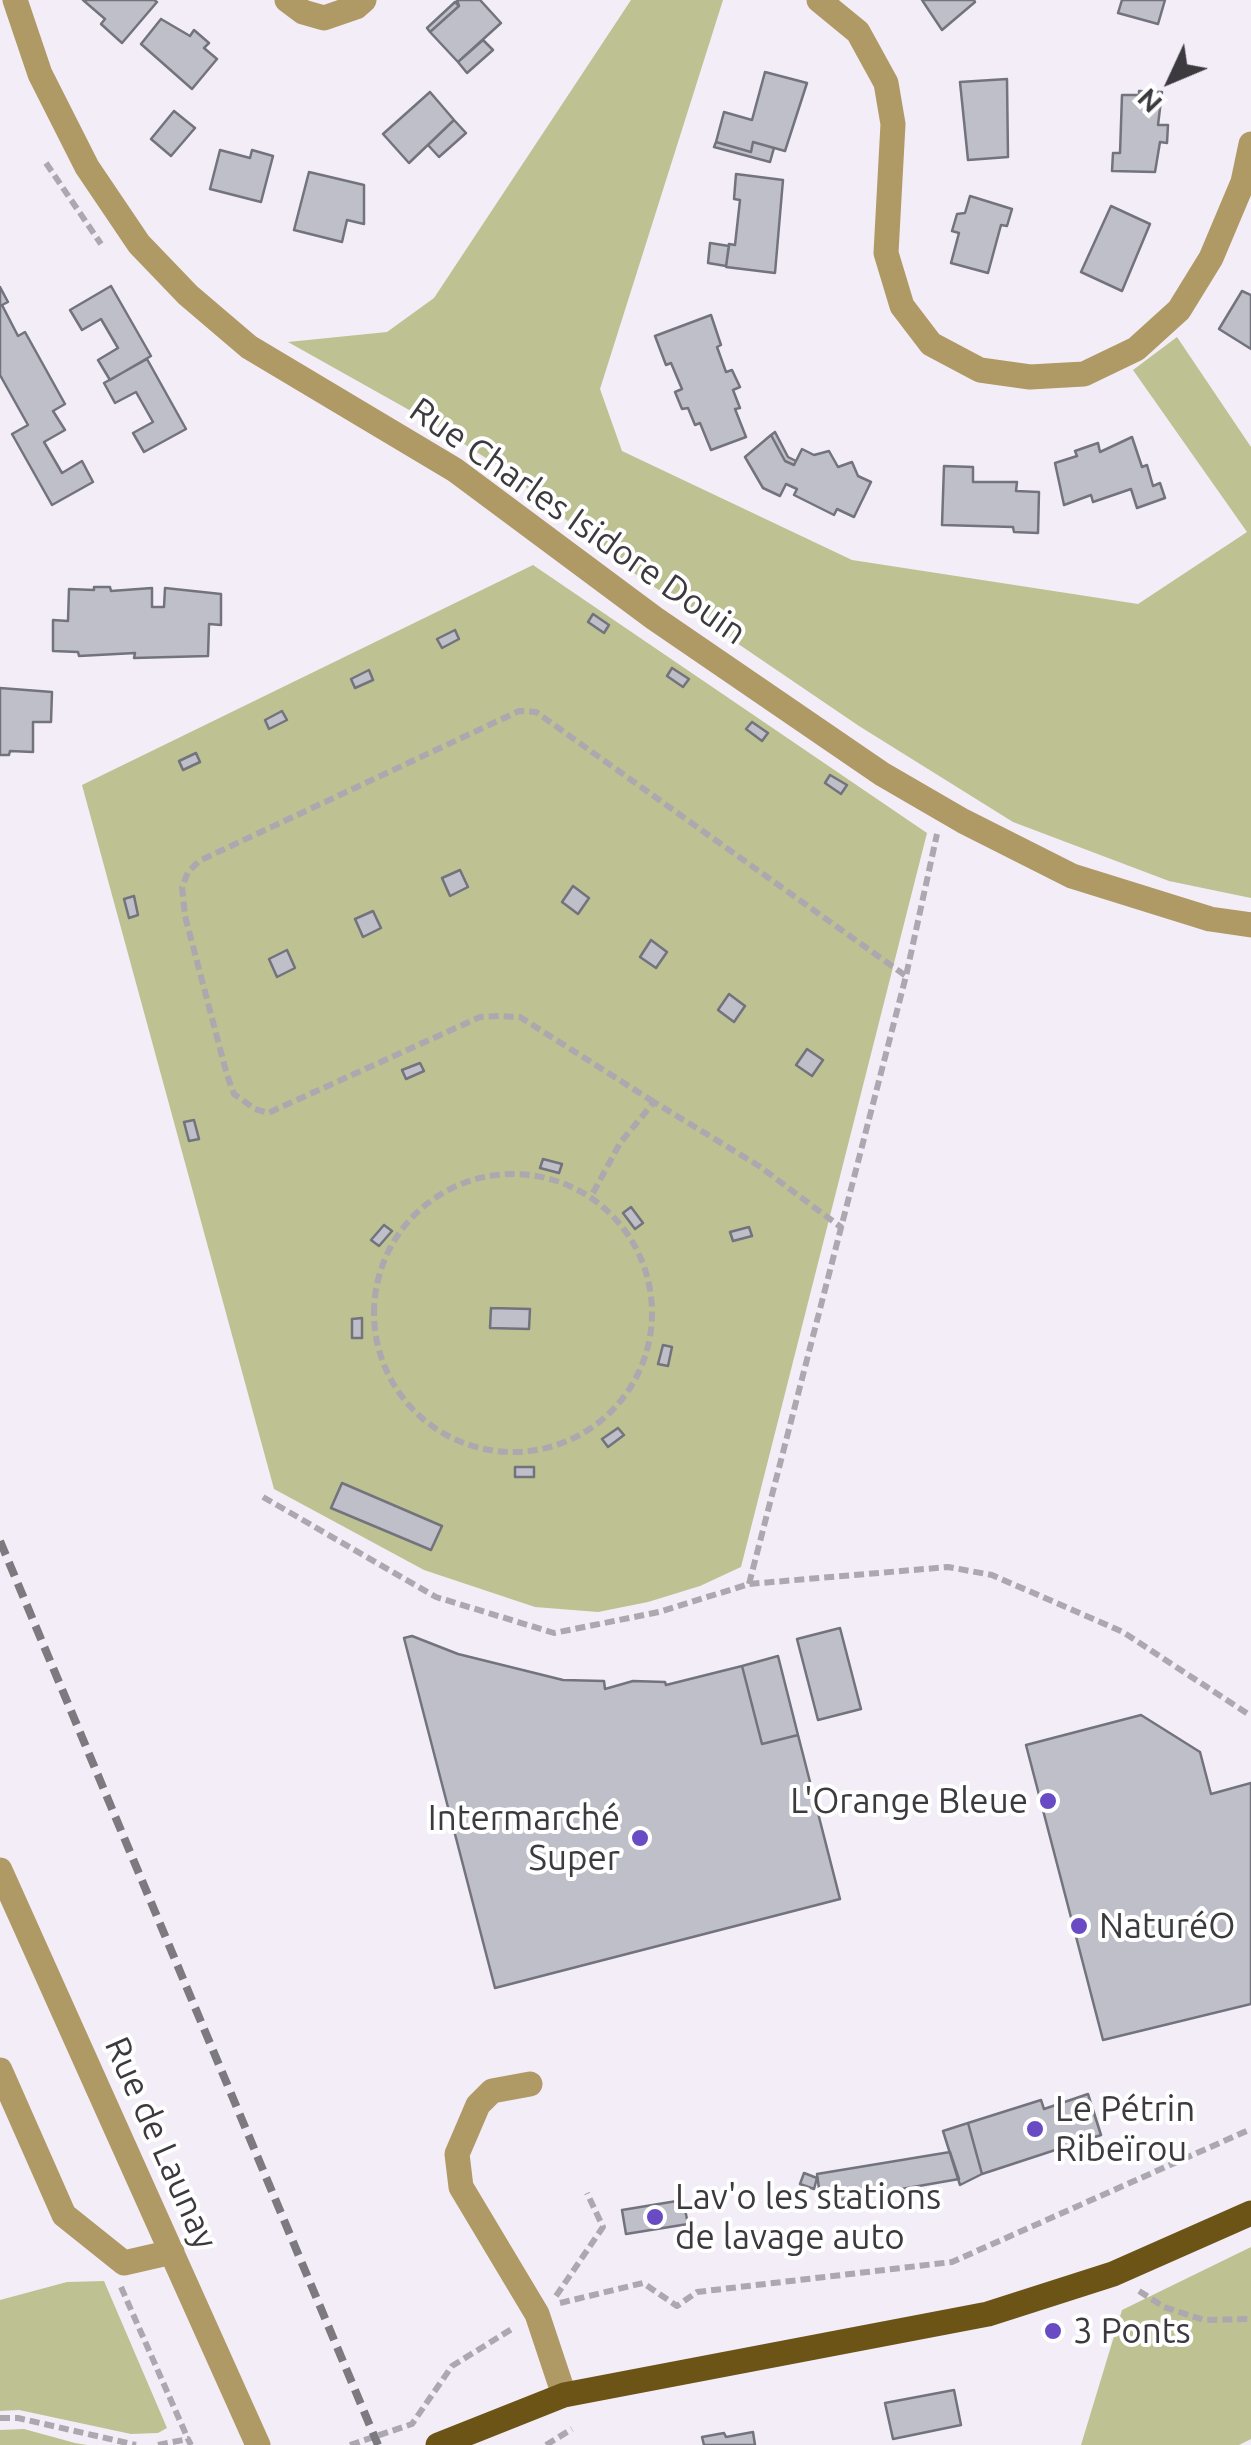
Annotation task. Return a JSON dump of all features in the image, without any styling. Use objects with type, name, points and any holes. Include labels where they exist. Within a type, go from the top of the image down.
[{"type":"main road","points":[[438,2445],[564,2395],[988,2314],[1113,2274],[1251,2213]]},
{"type":"street","name":"Rue Charles Isidore Douin","points":[[16,0],[40,74],[86,167],[139,244],[188,295],[249,347],[454,470],[654,618],[882,774],[947,812],[1072,876],[1210,918],[1251,925]]},
{"type":"street","points":[[287,0],[303,12],[324,18],[342,14],[364,0]]},
{"type":"street","points":[[819,0],[858,32],[886,82],[894,124],[886,253],[902,306],[930,344],[980,370],[1030,378],[1084,374],[1136,350],[1179,310],[1212,258],[1243,182],[1251,144]]},
{"type":"street","name":"Rue de Launay","points":[[0,1870],[258,2445]]},
{"type":"street","points":[[0,2070],[64,2215],[124,2263],[172,2252]]},
{"type":"street","points":[[530,2084],[492,2092],[478,2105],[457,2154],[460,2187],[543,2309],[564,2395]]},
{"type":"path","points":[[842,1228],[759,1166],[520,1017],[480,1017],[268,1113],[255,1109],[234,1094],[185,916],[182,886],[198,861],[520,711],[536,712],[906,976]]},
{"type":"path","points":[[749,1584],[906,976],[933,845],[947,812]]},
{"type":"path","points":[[593,1194],[620,1143],[654,1102]]},
{"type":"path","points":[[487,1174],[543,1180],[593,1194],[630,1236],[650,1288],[650,1340],[634,1387],[598,1429],[548,1451],[493,1452],[442,1432],[402,1393],[376,1348],[370,1295],[380,1266],[398,1236],[436,1196],[487,1174]]},
{"type":"path","points":[[263,1498],[436,1597],[554,1632],[659,1612],[749,1584],[948,1567],[992,1575],[1123,1632],[1251,1716]]},
{"type":"path","points":[[350,2445],[412,2424],[452,2366],[543,2309],[643,2283],[677,2306],[697,2292],[952,2262],[1251,2130]]},
{"type":"path","points":[[543,2309],[603,2226],[588,2193]]},
{"type":"path","points":[[116,2256],[118,2281],[190,2442],[158,2445]]},
{"type":"path","points":[[1135,2288],[1164,2307],[1204,2320],[1251,2319]]},
{"type":"path","points":[[0,2418],[18,2418],[136,2445]]},
{"type":"path","points":[[546,2445],[572,2429]]},
{"type":"green space","points":[[631,0],[723,0],[600,389],[622,451],[852,560],[1138,604],[1247,532],[1133,370],[1177,337],[1251,447],[1251,898],[1169,881],[1013,822],[859,726],[622,565],[506,471],[427,420],[288,342],[387,332],[434,298]]},
{"type":"green space","points":[[533,565],[927,833],[741,1567],[700,1586],[598,1612],[535,1607],[424,1570],[274,1489],[82,785]]},
{"type":"green space","points":[[1251,2247],[1251,2439],[1239,2445],[1081,2445],[1122,2310]]},
{"type":"green space","points":[[104,2281],[167,2428],[158,2433],[131,2434],[19,2410],[0,2411],[0,2300],[67,2282]]},
{"type":"green space","points":[[24,2429],[87,2445],[0,2445],[0,2430]]},
{"type":"building","points":[[83,0],[157,2],[122,43],[101,24],[105,19]]},
{"type":"building","points":[[457,0],[480,0],[501,23],[458,62],[430,32],[459,6]]},
{"type":"building","points":[[922,0],[974,0],[975,2],[942,30]]},
{"type":"building","points":[[1122,0],[1165,0],[1158,24],[1118,13]]},
{"type":"building","points":[[455,2],[459,6],[430,32],[427,28]]},
{"type":"building","points":[[161,19],[190,36],[194,30],[209,43],[204,48],[217,59],[192,89],[141,44]]},
{"type":"building","points":[[483,40],[493,50],[467,73],[458,62]]},
{"type":"building","points":[[765,72],[807,83],[785,151],[753,142],[751,152],[716,142],[724,112],[752,120]]},
{"type":"building","points":[[1007,79],[1008,157],[968,160],[960,82]]},
{"type":"building","points":[[1139,91],[1162,92],[1158,125],[1168,125],[1167,143],[1160,142],[1155,172],[1112,171],[1113,153],[1120,153],[1122,95],[1139,95]]},
{"type":"building","points":[[430,92],[454,120],[409,163],[383,134]]},
{"type":"building","points":[[174,111],[195,128],[171,156],[151,139]]},
{"type":"building","points":[[454,120],[466,133],[439,157],[428,145]]},
{"type":"building","points":[[716,142],[751,152],[753,142],[774,148],[770,162],[714,147]]},
{"type":"building","points":[[220,150],[250,158],[252,150],[273,156],[261,202],[210,189]]},
{"type":"building","points":[[309,172],[364,185],[364,224],[347,220],[342,242],[294,230]]},
{"type":"building","points":[[736,174],[783,180],[775,273],[726,267],[729,244],[735,245],[740,200],[734,199]]},
{"type":"building","points":[[970,196],[1012,209],[1007,226],[1001,225],[988,273],[951,263],[959,233],[952,231],[957,214],[965,213]]},
{"type":"building","points":[[1111,206],[1150,224],[1122,291],[1081,272]]},
{"type":"building","points":[[710,243],[729,246],[726,266],[708,263]]},
{"type":"building","points":[[111,286],[151,356],[110,380],[98,360],[118,348],[101,319],[82,330],[70,310]]},
{"type":"building","points":[[0,287],[8,302],[2,305],[18,336],[25,332],[65,404],[53,411],[65,430],[44,442],[62,473],[82,461],[93,482],[52,505],[12,434],[28,425],[0,375]]},
{"type":"building","points":[[1242,291],[1251,295],[1251,349],[1219,329]]},
{"type":"building","points":[[711,315],[726,372],[732,370],[740,387],[733,390],[740,408],[735,409],[746,437],[711,450],[700,423],[695,425],[688,408],[682,409],[675,392],[682,389],[671,363],[666,365],[655,336]]},
{"type":"building","points":[[147,359],[186,429],[144,452],[133,433],[153,422],[136,392],[115,403],[104,383]]},
{"type":"building","points":[[775,432],[788,457],[796,461],[794,465],[785,461],[771,435]]},
{"type":"building","points":[[771,435],[785,461],[794,465],[802,449],[814,455],[829,451],[838,467],[852,462],[858,476],[871,482],[854,517],[837,509],[834,515],[794,495],[797,489],[786,484],[780,496],[763,488],[745,457]]},
{"type":"building","points":[[1132,437],[1142,467],[1147,465],[1153,486],[1160,483],[1165,498],[1137,508],[1131,489],[1093,502],[1091,495],[1064,505],[1055,463],[1098,443],[1100,452]]},
{"type":"building","points":[[944,466],[973,467],[973,482],[1017,482],[1016,491],[1039,492],[1038,533],[1014,532],[1013,527],[942,525]]},
{"type":"building","points":[[110,587],[111,591],[152,588],[152,607],[164,607],[165,588],[221,594],[221,625],[209,624],[208,656],[134,658],[135,653],[79,656],[78,652],[53,651],[53,620],[68,621],[69,589]]},
{"type":"building","points":[[593,614],[609,625],[604,633],[588,622]]},
{"type":"building","points":[[455,630],[459,639],[442,648],[437,639]]},
{"type":"building","points":[[672,668],[689,679],[683,687],[667,676]]},
{"type":"building","points":[[369,670],[373,680],[355,688],[351,679]]},
{"type":"building","points":[[0,688],[52,692],[51,722],[33,722],[33,752],[10,751],[9,755],[0,755]]},
{"type":"building","points":[[282,711],[287,720],[269,729],[265,720]]},
{"type":"building","points":[[752,722],[768,733],[762,741],[746,729]]},
{"type":"building","points":[[196,753],[200,762],[183,770],[179,761]]},
{"type":"building","points":[[830,775],[847,785],[841,794],[825,783]]},
{"type":"building","points":[[460,870],[468,887],[450,896],[442,878]]},
{"type":"building","points":[[573,886],[589,898],[578,914],[562,902]]},
{"type":"building","points":[[134,896],[138,915],[129,918],[124,899]]},
{"type":"building","points":[[373,911],[381,928],[363,937],[355,919]]},
{"type":"building","points":[[651,940],[667,952],[656,968],[640,957]]},
{"type":"building","points":[[287,950],[295,968],[277,977],[269,959]]},
{"type":"building","points":[[729,994],[745,1006],[734,1022],[718,1010]]},
{"type":"building","points":[[807,1049],[823,1060],[812,1076],[796,1065]]},
{"type":"building","points":[[420,1063],[424,1071],[406,1079],[402,1070]]},
{"type":"building","points":[[194,1120],[199,1139],[189,1141],[184,1122]]},
{"type":"building","points":[[543,1159],[562,1164],[559,1173],[540,1168]]},
{"type":"building","points":[[631,1207],[643,1223],[635,1229],[623,1213]]},
{"type":"building","points":[[384,1225],[392,1231],[379,1246],[371,1240]]},
{"type":"building","points":[[749,1227],[752,1236],[733,1241],[730,1232]]},
{"type":"building","points":[[491,1308],[530,1309],[529,1329],[490,1328]]},
{"type":"building","points":[[362,1318],[362,1338],[352,1338],[352,1319]]},
{"type":"building","points":[[663,1345],[672,1347],[668,1366],[658,1364]]},
{"type":"building","points":[[618,1428],[624,1435],[608,1447],[602,1439]]},
{"type":"building","points":[[515,1467],[534,1467],[534,1477],[515,1477]]},
{"type":"building","points":[[342,1483],[442,1526],[431,1550],[331,1508]]},
{"type":"building","points":[[840,1628],[861,1709],[818,1720],[797,1639]]},
{"type":"building","name":"Intermarché Super","points":[[412,1636],[458,1654],[563,1680],[604,1681],[605,1689],[633,1681],[666,1685],[742,1666],[762,1744],[798,1735],[840,1899],[495,1988],[404,1638]]},
{"type":"building","points":[[778,1656],[798,1735],[762,1744],[742,1666]]},
{"type":"building","points":[[1141,1715],[1200,1752],[1211,1794],[1251,1783],[1251,2004],[1103,2040],[1026,1745]]},
{"type":"building","name":"Le Pétrin Ribeïrou","points":[[1088,2094],[1101,2135],[982,2174],[968,2123],[1041,2100],[1044,2109]]},
{"type":"building","points":[[968,2123],[982,2174],[960,2185],[943,2131]]},
{"type":"building","points":[[950,2152],[959,2179],[821,2203],[817,2174]]},
{"type":"building","points":[[804,2173],[817,2178],[814,2189],[800,2184]]},
{"type":"building","name":"Lav'o les stations de lavage auto","points":[[683,2200],[688,2224],[626,2234],[622,2210]]},
{"type":"building","points":[[954,2390],[961,2425],[893,2439],[885,2403]]},
{"type":"building","points":[[753,2432],[755,2445],[704,2445],[702,2437],[724,2433],[726,2437]]},
{"type":"railway","points":[[0,1541],[378,2445]]},
{"type":"place","name":"L'Orange Bleue","points":[[1048,1801]]},
{"type":"place","name":"Intermarché Super","points":[[640,1838]]},
{"type":"place","name":"NaturéO","points":[[1079,1926]]},
{"type":"place","name":"Le Pétrin Ribeïrou","points":[[1035,2129]]},
{"type":"place","name":"Lav'o les stations de lavage auto","points":[[655,2217]]},
{"type":"place","name":"3 Ponts","points":[[1053,2331]]}]
